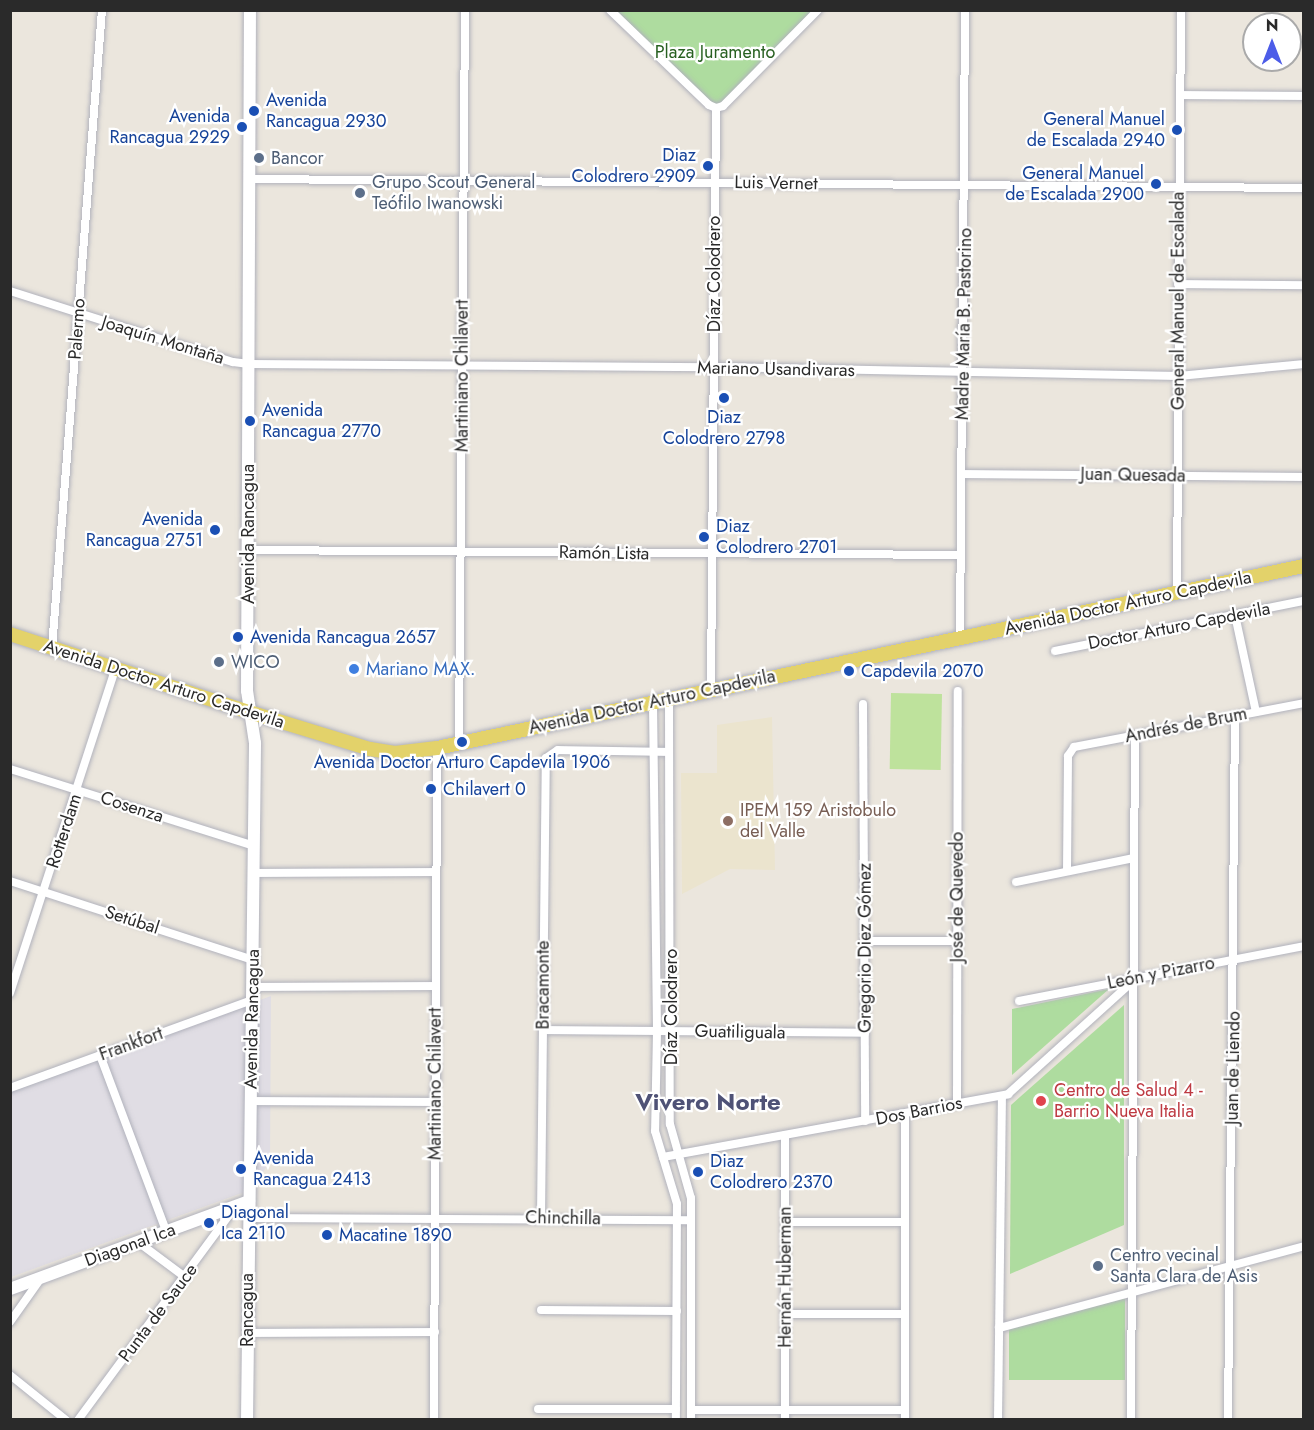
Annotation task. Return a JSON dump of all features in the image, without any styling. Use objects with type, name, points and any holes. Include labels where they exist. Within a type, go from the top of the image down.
[{"type":"main road","name":"Avenida Rancagua","points":[[249,1200],[255,743],[249,712],[247,550],[250,10]]},
{"type":"main road","name":"Avenida Doctor Arturo Capdevila","points":[[10,634],[249,712],[384,752],[409,752],[1304,566]]},
{"type":"main road","name":"Diagonal Ica","points":[[10,1288],[249,1200]]},
{"type":"main road","name":"Rancagua","points":[[245,1417],[249,1200]]},
{"type":"street","name":"Palermo","points":[[52,648],[102,10]]},
{"type":"street","name":"Martiniano Chilavert","points":[[459,742],[465,10]]},
{"type":"street","points":[[610,10],[709,105],[716,108],[723,106],[818,10]]},
{"type":"street","name":"Madre María B. Pastorino","points":[[960,638],[965,10]]},
{"type":"street","name":"General Manuel de Escalada","points":[[1177,592],[1180,10]]},
{"type":"street","points":[[1180,95],[1304,96]]},
{"type":"street","name":"Díaz Colodrero","points":[[711,690],[716,108]]},
{"type":"street","name":"Luis Vernet","points":[[249,179],[1304,188]]},
{"type":"street","points":[[1178,284],[1304,285]]},
{"type":"street","name":"Joaquín Montaña","points":[[10,291],[233,362],[249,364]]},
{"type":"street","name":"Mariano Usandivaras","points":[[249,364],[713,368],[1179,376],[1304,364]]},
{"type":"street","name":"Juan Quesada","points":[[962,474],[1304,477]]},
{"type":"street","name":"Ramón Lista","points":[[247,550],[962,555]]},
{"type":"street","name":"Doctor Arturo Capdevila","points":[[1056,651],[1304,601]]},
{"type":"street","points":[[1235,615],[1256,712]]},
{"type":"street","name":"Rotterdam","points":[[10,993],[116,669]]},
{"type":"street","name":"José de Quevedo","points":[[957,1104],[958,691]]},
{"type":"street","name":"Díaz Colodrero","points":[[669,699],[670,1124],[690,1190],[690,1419]]},
{"type":"street","name":"Díaz Colodrero","points":[[653,703],[657,1031],[655,1131],[676,1196],[676,1419]]},
{"type":"street","name":"Andrés de Brum","points":[[1066,871],[1069,752],[1074,747],[1304,703]]},
{"type":"street","name":"Gregorio Diez Gómez","points":[[864,704],[865,1121]]},
{"type":"street","name":"Juan de Liendo","points":[[1228,1419],[1235,716]]},
{"type":"street","points":[[1131,1419],[1135,735]]},
{"type":"street","name":"Martiniano Chilavert","points":[[434,1419],[437,748]]},
{"type":"street","name":"Bracamonte","points":[[540,1218],[544,762],[549,754],[558,750],[655,752]]},
{"type":"street","points":[[655,752],[668,752]]},
{"type":"street","name":"Cosenza","points":[[10,769],[254,846]]},
{"type":"street","points":[[1016,882],[1134,858]]},
{"type":"street","points":[[254,873],[436,872]]},
{"type":"street","name":"Setúbal","points":[[10,881],[253,960]]},
{"type":"street","points":[[865,941],[956,941]]},
{"type":"street","name":"León y Pizarro","points":[[1019,1001],[1304,946]]},
{"type":"street","name":"Dos Barrios","points":[[663,1157],[1002,1096],[1012,1092],[1133,980]]},
{"type":"street","points":[[252,987],[436,986]]},
{"type":"street","name":"Frankfort","points":[[10,1088],[252,1000]]},
{"type":"street","name":"Guatiliguala","points":[[543,1030],[865,1033]]},
{"type":"street","points":[[100,1055],[166,1232]]},
{"type":"street","points":[[998,1419],[1002,1096]]},
{"type":"street","points":[[251,1101],[435,1102]]},
{"type":"street","points":[[905,1114],[905,1419]]},
{"type":"street","name":"Hernán Huberman","points":[[785,1135],[785,1419]]},
{"type":"street","name":"Punta de Sauce","points":[[78,1419],[237,1206]]},
{"type":"street","name":"Chinchilla","points":[[248,1218],[691,1220]]},
{"type":"street","points":[[785,1222],[904,1222]]},
{"type":"street","points":[[138,1242],[185,1277]]},
{"type":"street","points":[[999,1329],[1304,1246]]},
{"type":"street","points":[[10,1322],[42,1277]]},
{"type":"street","points":[[541,1310],[676,1311]]},
{"type":"street","points":[[785,1314],[905,1314]]},
{"type":"street","points":[[246,1333],[435,1332]]},
{"type":"street","points":[[10,1375],[66,1419]]},
{"type":"street","points":[[538,1409],[676,1409]]},
{"type":"street","points":[[691,1410],[905,1410]]},
{"type":"shaded area","name":"IPEM 159 Aristobulo del Valle","points":[[772,717],[775,870],[730,869],[682,894],[681,773],[717,773],[717,725]]},
{"type":"shaded area","points":[[271,996],[270,1162],[250,1190],[11,1277],[11,1092]]},
{"type":"green space","name":"Plaza Juramento","points":[[610,11],[818,11],[716,108]]},
{"type":"green space","points":[[891,693],[942,694],[941,770],[890,769]]},
{"type":"green space","points":[[1109,989],[1012,1075],[1012,1009]]},
{"type":"green space","points":[[1124,1005],[1124,1225],[1010,1274],[1011,1105]]},
{"type":"green space","points":[[1125,1298],[1125,1380],[1009,1380],[1009,1328]]},
{"type":"place","name":"Avenida Rancagua 2930","points":[[254,111]]},
{"type":"place","name":"Avenida Rancagua 2929","points":[[242,127]]},
{"type":"place","name":"General Manuel de Escalada 2940","points":[[1177,130]]},
{"type":"place","name":"Bancor","points":[[259,158]]},
{"type":"place","name":"Diaz Colodrero 2909","points":[[708,166]]},
{"type":"place","name":"General Manuel de Escalada 2900","points":[[1156,184]]},
{"type":"place","name":"Grupo Scout General Teófilo Iwanowski","points":[[360,193]]},
{"type":"place","name":"Diaz Colodrero 2798","points":[[724,398]]},
{"type":"place","name":"Avenida Rancagua 2770","points":[[250,421]]},
{"type":"place","name":"Avenida Rancagua 2751","points":[[215,530]]},
{"type":"place","name":"Diaz Colodrero 2701","points":[[704,537]]},
{"type":"place","name":"Avenida Rancagua 2657","points":[[238,637]]},
{"type":"place","name":"WICO","points":[[219,662]]},
{"type":"place","name":"Mariano MAX.","points":[[354,669]]},
{"type":"place","name":"Capdevila 2070","points":[[849,671]]},
{"type":"place","name":"Avenida Doctor Arturo Capdevila 1906","points":[[462,742]]},
{"type":"place","name":"Chilavert 0","points":[[431,789]]},
{"type":"place","name":"IPEM 159 Aristobulo del Valle","points":[[728,821]]},
{"type":"place","name":"Centro de Salud 4 - Barrio Nueva Italia","points":[[1041,1101]]},
{"type":"place","name":"Avenida Rancagua 2413","points":[[241,1169]]},
{"type":"place","name":"Diaz Colodrero 2370","points":[[698,1172]]},
{"type":"place","name":"Diagonal Ica 2110","points":[[209,1223]]},
{"type":"place","name":"Macatine 1890","points":[[327,1235]]},
{"type":"place","name":"Centro vecinal Santa Clara de Asis","points":[[1098,1266]]},
{"type":"district","name":"Vivero Norte","points":[[708,1102]]}]
